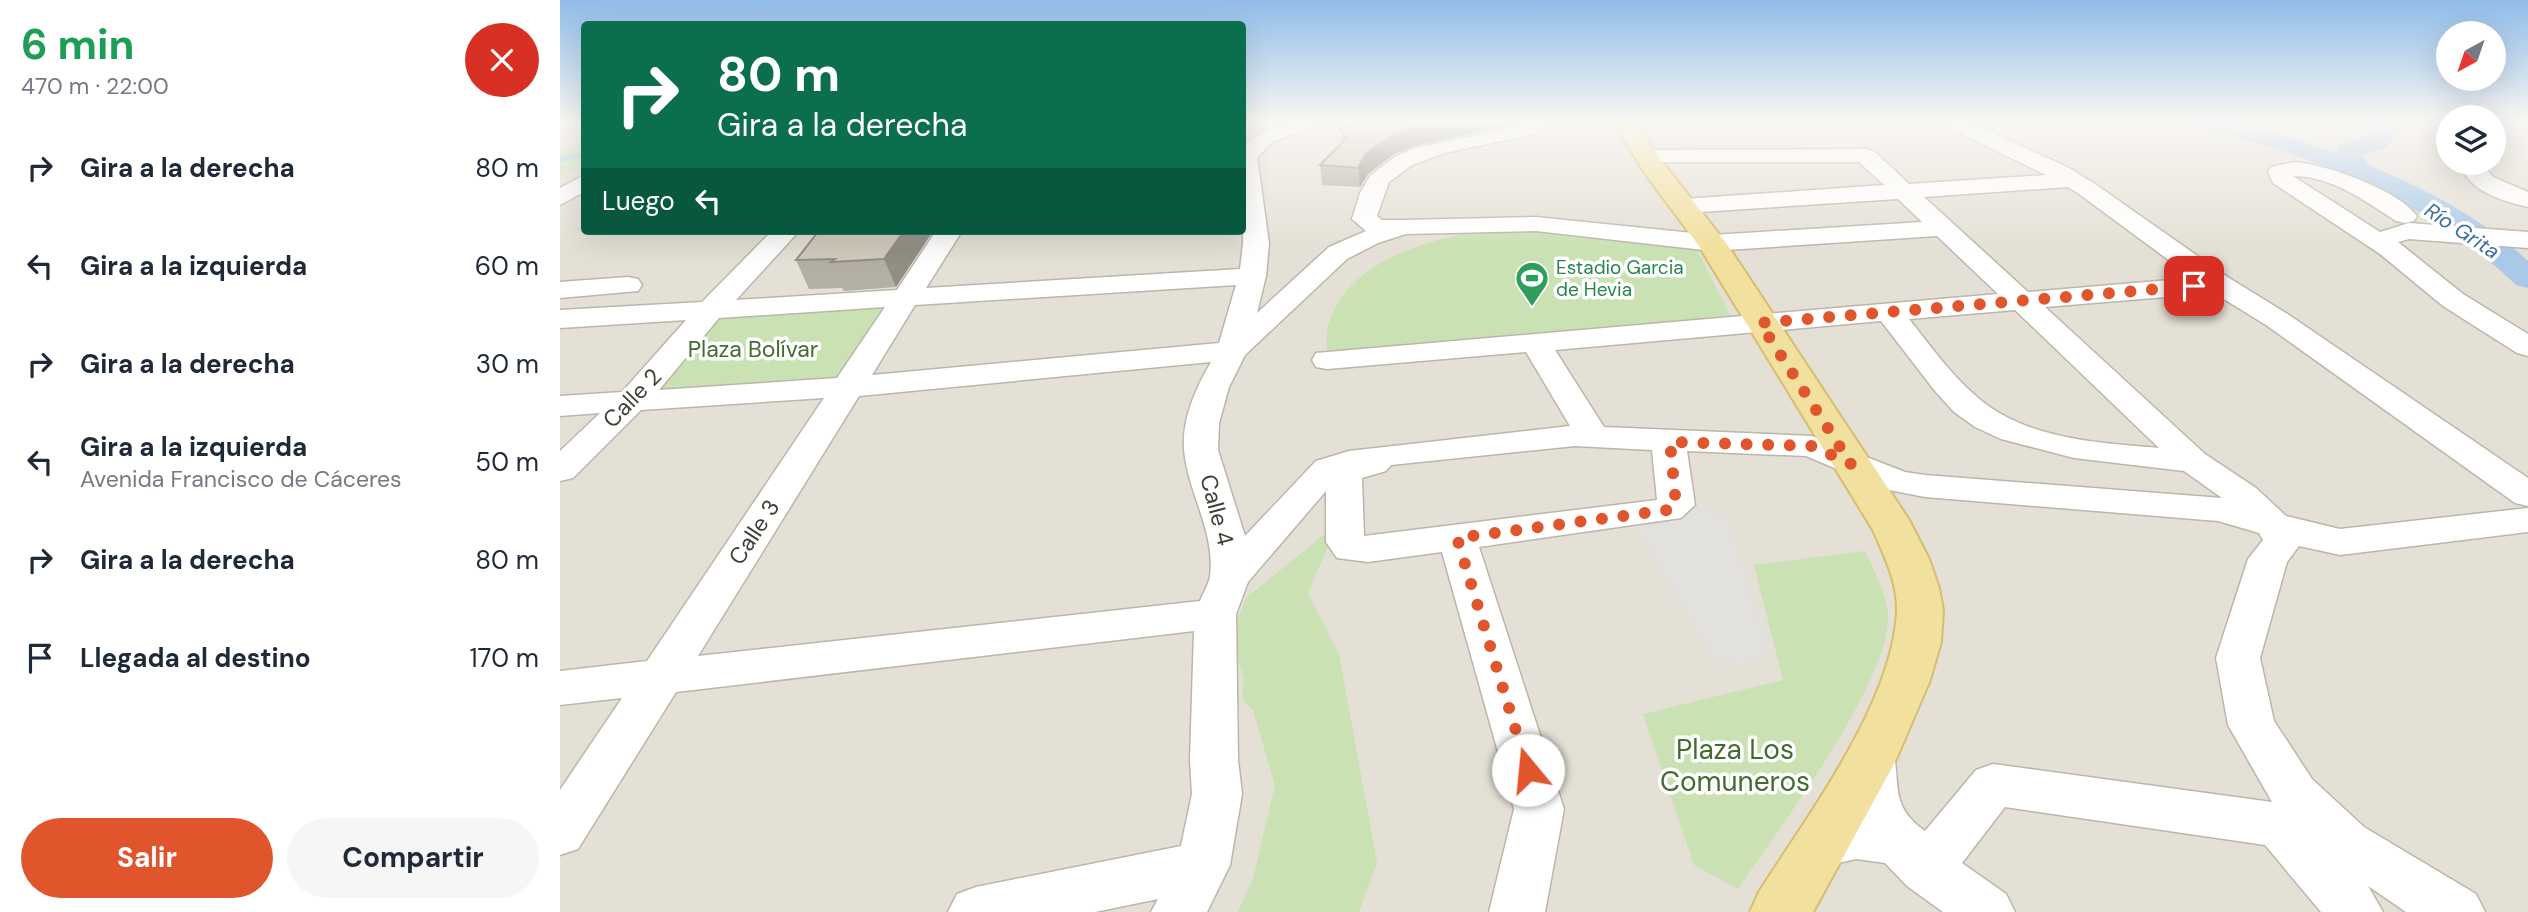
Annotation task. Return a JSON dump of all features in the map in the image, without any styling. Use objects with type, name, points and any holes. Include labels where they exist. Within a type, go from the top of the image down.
[{"type":"main road","points":[[1651,164],[1712,243],[1760,323],[1894,530],[1916,576],[1920,613],[1911,667],[1871,754],[1780,912]]},
{"type":"street","name":"Calle 4","points":[[1179,912],[1204,864],[1217,794],[1214,760],[1222,595],[1229,549],[1201,450],[1202,422],[1213,387],[1232,351],[1252,276],[1256,243],[1248,164]]},
{"type":"street","points":[[1403,164],[1385,172],[1377,183],[1364,219],[1377,227],[1536,224],[1712,243],[1945,228]]},
{"type":"street","points":[[1874,164],[2193,461],[2245,498],[2274,525],[2283,541],[2268,559],[2238,658],[2251,724],[2294,794],[2297,819],[2314,862],[2355,912]]},
{"type":"street","points":[[2041,164],[2087,189],[2219,284],[2276,319],[2528,495]]},
{"type":"street","points":[[2405,216],[2349,182],[2302,170],[2279,172],[2281,178],[2389,250],[2452,300],[2528,347]]},
{"type":"street","points":[[2477,175],[2482,180],[2528,200]]},
{"type":"street","points":[[1684,206],[2069,180]]},
{"type":"street","points":[[560,406],[849,387],[1232,351],[1338,253],[1353,243],[1403,227]]},
{"type":"street","points":[[2389,250],[2385,240],[2395,233],[2435,233],[2528,240]]},
{"type":"street","name":"Calle 2","points":[[560,470],[633,400],[710,310],[782,235]]},
{"type":"street","name":"Calle 3","points":[[560,833],[657,679],[947,235]]},
{"type":"street","points":[[560,319],[1252,276]]},
{"type":"street","points":[[1327,360],[2219,284]]},
{"type":"street","points":[[560,290],[628,285]]},
{"type":"street","points":[[1890,314],[1965,405],[1981,417],[2014,432],[2065,446],[2119,455],[2193,461]]},
{"type":"street","points":[[1536,344],[1593,436]]},
{"type":"street","points":[[560,688],[657,679],[1222,595],[1316,480],[1342,462],[1360,458],[1593,436],[1670,445]]},
{"type":"street","points":[[1670,445],[1676,505],[1668,510],[1351,549],[1345,542],[1345,474],[1357,466],[1583,442],[1812,446],[1897,481],[1925,486],[2218,509],[2318,540],[2340,542],[2528,520]]},
{"type":"street","points":[[1457,538],[1539,809],[1517,912]]},
{"type":"street","points":[[1871,754],[1870,780],[1875,807],[1888,828],[1918,858],[1987,912]]},
{"type":"street","points":[[1918,858],[1993,785],[2297,819],[2346,843],[2457,912]]},
{"type":"street","points":[[1820,844],[1859,835],[1883,839],[1918,858]]},
{"type":"street","points":[[976,912],[1204,864]]},
{"type":"shaded area","points":[[560,164],[581,164],[581,235],[1246,235],[1246,164],[2436,164],[2436,175],[2506,175],[2506,164],[2528,164],[2528,912],[560,912]]},
{"type":"shaded area","points":[[1676,499],[1699,499],[1728,518],[1769,645],[1766,654],[1757,662],[1744,665],[1726,663],[1708,653],[1628,514]]},
{"type":"green space","points":[[560,164],[581,164],[581,166],[560,176]]},
{"type":"green space","name":"Estadio Garcia de Hevia","points":[[1483,230],[1582,235],[1696,248],[1735,325],[1327,360],[1328,327],[1339,302],[1353,284],[1371,269],[1415,247]]},
{"type":"green space","name":"Plaza Bolívar","points":[[896,300],[843,378],[652,396],[719,309]]},
{"type":"green space","points":[[1338,523],[1308,593],[1339,654],[1377,863],[1359,912],[1238,912],[1253,878],[1275,786],[1253,710],[1243,700],[1244,680],[1234,645],[1237,621],[1246,598]]},
{"type":"green space","name":"Plaza Los Comuneros","points":[[1865,551],[1886,600],[1888,617],[1884,645],[1871,679],[1852,716],[1803,795],[1738,889],[1694,865],[1643,714],[1783,680],[1754,565]]},
{"type":"building","points":[[1321,164],[1361,164],[1358,168]]},
{"type":"building","points":[[816,235],[901,235],[884,259],[831,262],[835,259],[796,260]]},
{"type":"waterway","name":"Río Grita","points":[[2340,164],[2411,194],[2443,212],[2502,253],[2528,278]]},
{"type":"waterway","points":[[2354,164],[2356,168]]},
{"type":"place","name":"Estadio Garcia de Hevia","points":[[1532,308]]},
{"type":"route","points":[[1528,770],[1457,538],[1668,510],[1676,505],[1670,442],[1812,446],[1851,464],[1760,323],[2194,286]]}]
